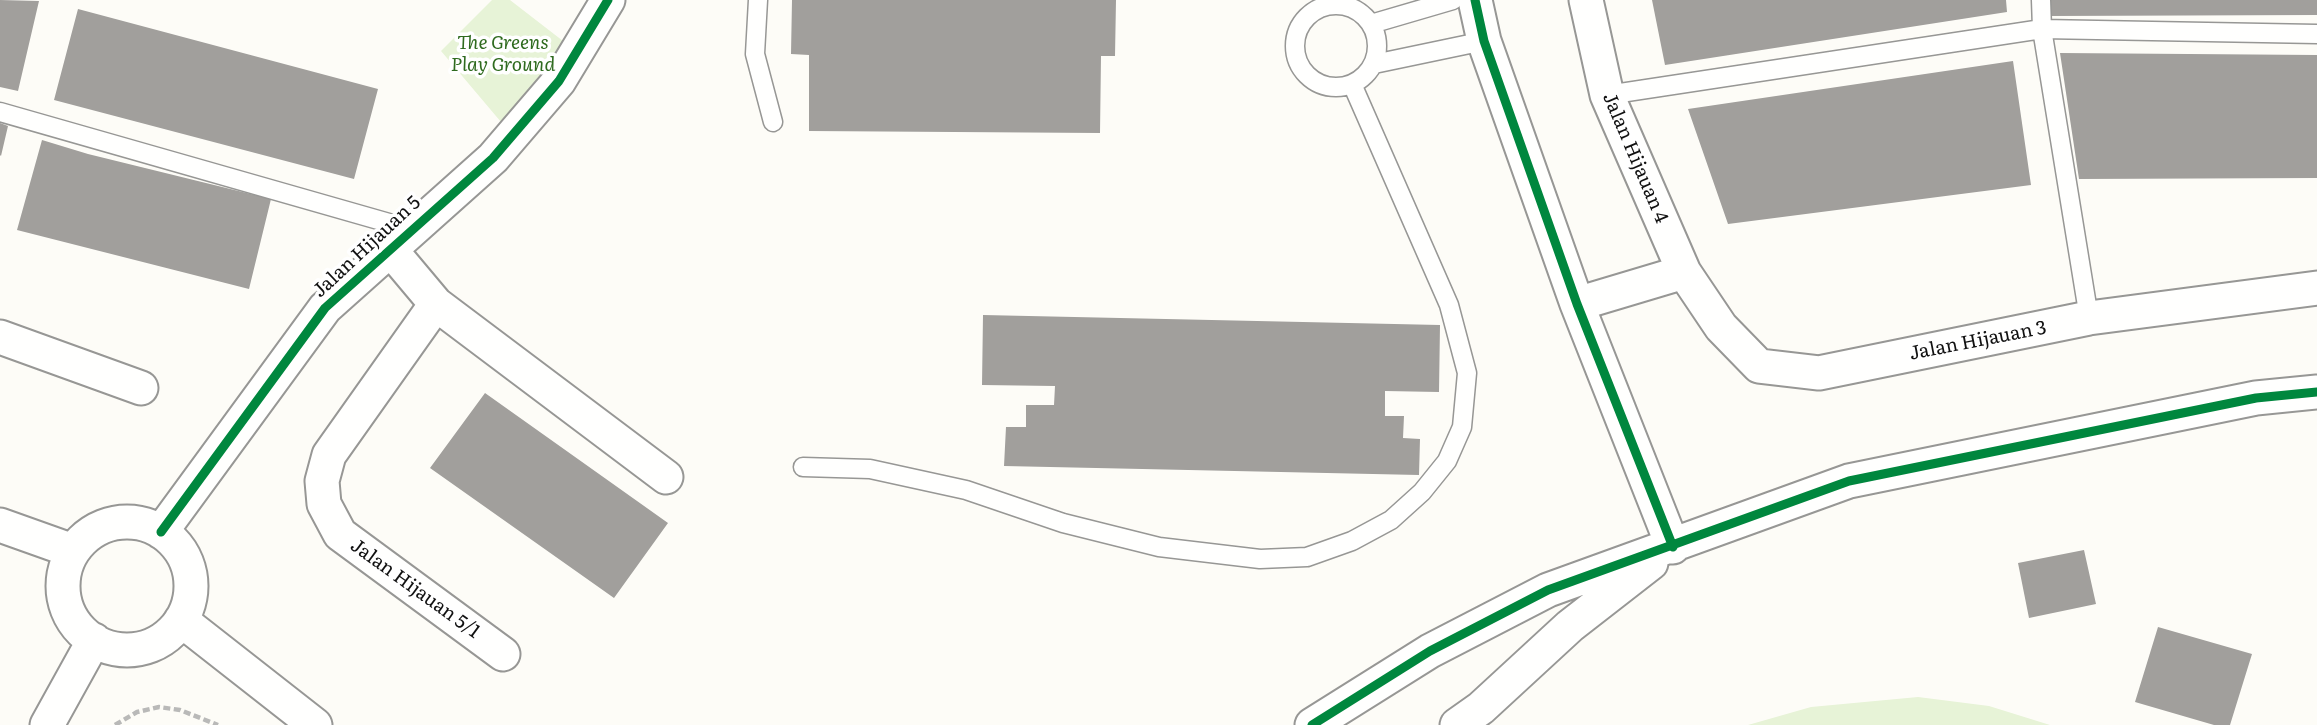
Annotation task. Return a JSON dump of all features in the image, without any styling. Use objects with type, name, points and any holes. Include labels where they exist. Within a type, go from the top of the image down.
[{"type":"street","name":"Jalan Hijauan 5","points":[[161,532],[326,308],[506,143],[559,81],[608,0]]},
{"type":"street","points":[[1475,0],[1484,41],[1577,304],[1673,547]]},
{"type":"street","name":"Jalan Hijauan 4","points":[[1586,0],[1607,95],[1684,272]]},
{"type":"street","points":[[400,239],[436,304],[666,477]]},
{"type":"street","points":[[1577,304],[1684,272]]},
{"type":"street","name":"Jalan Hijauan 3","points":[[1684,272],[1721,327],[1759,366],[1819,373],[2090,318],[2317,288]]},
{"type":"street","name":"Jalan Hijauan 5/1","points":[[436,304],[329,455],[322,481],[324,504],[340,534],[503,654]]},
{"type":"street","points":[[0,337],[141,388]]},
{"type":"street","points":[[1312,725],[1430,650],[1548,590],[1673,547],[1849,481],[2256,398],[2317,392]]},
{"type":"street","points":[[137,523],[161,532],[178,549],[189,571],[190,596],[181,620],[171,633],[142,648],[125,650],[94,640],[75,623],[65,600],[63,584],[73,551],[97,530],[112,524],[137,523]]},
{"type":"street","points":[[0,525],[73,551]]},
{"type":"street","points":[[1457,725],[1481,708],[1570,625],[1673,547]]},
{"type":"street","points":[[181,620],[315,725]]},
{"type":"street","points":[[47,725],[94,640]]},
{"type":"lane","points":[[758,0],[755,54],[773,122]]},
{"type":"lane","points":[[1371,23],[1453,0]]},
{"type":"lane","points":[[2042,0],[2042,29],[2090,318]]},
{"type":"lane","points":[[1374,64],[1377,50],[1371,23],[1347,3],[1333,5],[1307,16],[1294,42],[1296,56],[1311,79],[1324,86],[1352,84],[1374,64],[1484,41]]},
{"type":"lane","points":[[1607,95],[2042,29],[2317,34]]},
{"type":"lane","points":[[803,467],[870,469],[965,490],[1063,523],[1159,547],[1260,559],[1307,557],[1352,541],[1391,520],[1422,492],[1447,461],[1462,427],[1467,373],[1449,305],[1352,84]]},
{"type":"lane","points":[[0,112],[400,239]]},
{"type":"path","points":[[114,725],[137,712],[159,707],[180,710],[218,725]]},
{"type":"green space","name":"The Greens Play Ground","points":[[492,0],[510,0],[563,41],[512,135],[441,51]]},
{"type":"green space","points":[[1918,697],[1989,706],[2050,725],[1748,725],[1811,707]]},
{"type":"building","points":[[0,0],[39,1],[18,91],[0,87]]},
{"type":"building","points":[[792,0],[1116,0],[1115,56],[1101,56],[1100,133],[809,131],[809,55],[791,54]]},
{"type":"building","points":[[1652,0],[2006,0],[2007,12],[1665,65]]},
{"type":"building","points":[[2050,0],[2317,0],[2317,15],[2050,16]]},
{"type":"building","points":[[78,9],[378,89],[354,179],[54,100]]},
{"type":"building","points":[[2060,53],[2317,55],[2317,178],[2079,179]]},
{"type":"building","points":[[2013,61],[2031,185],[1728,224],[1688,109]]},
{"type":"building","points":[[0,123],[8,126],[1,156],[0,155]]},
{"type":"building","points":[[42,140],[271,199],[249,289],[17,230]]},
{"type":"building","points":[[983,315],[1440,325],[1439,392],[1385,391],[1385,416],[1404,416],[1403,438],[1420,439],[1419,475],[1004,466],[1006,427],[1026,427],[1026,405],[1054,405],[1055,386],[982,385]]},
{"type":"building","points":[[485,393],[668,523],[614,598],[430,468]]},
{"type":"building","points":[[2084,550],[2096,604],[2029,618],[2018,563]]},
{"type":"building","points":[[2158,627],[2252,654],[2230,725],[2214,725],[2135,702]]},
{"type":"cycle path","points":[[161,532],[325,308],[493,158],[559,81],[608,0]]},
{"type":"cycle path","points":[[1475,0],[1484,41],[1577,304],[1673,547]]},
{"type":"cycle path","points":[[1312,725],[1430,651],[1548,590],[1849,481],[2256,398],[2317,392]]}]
